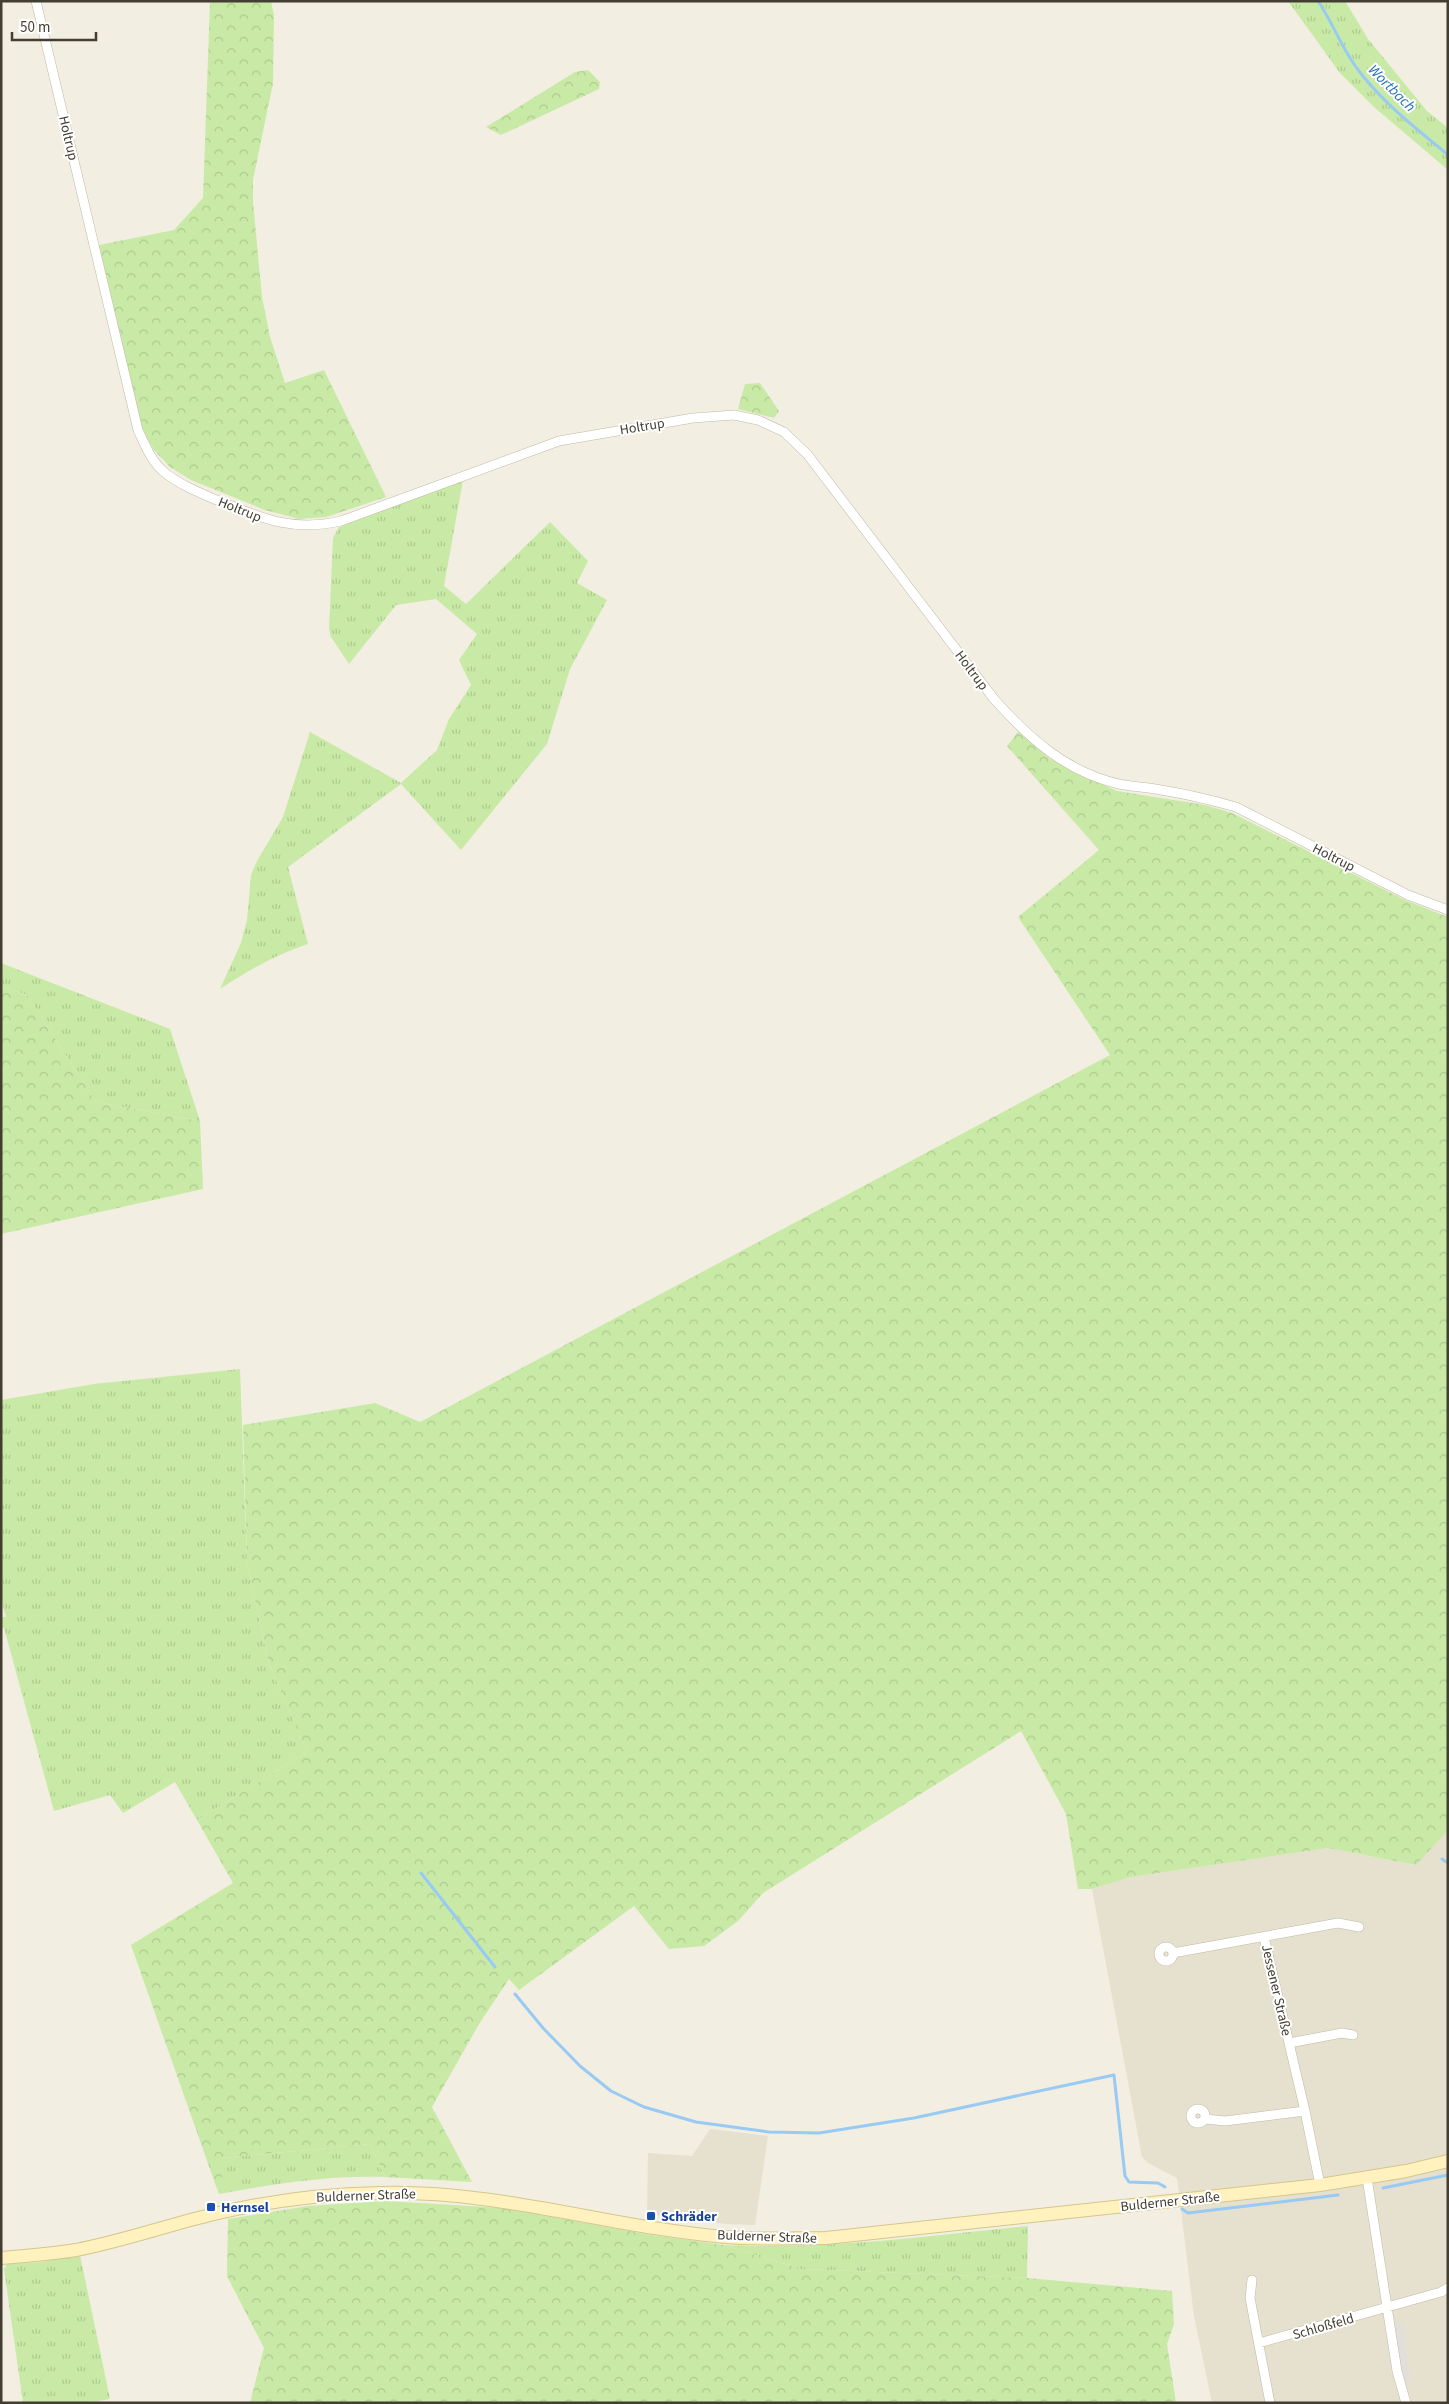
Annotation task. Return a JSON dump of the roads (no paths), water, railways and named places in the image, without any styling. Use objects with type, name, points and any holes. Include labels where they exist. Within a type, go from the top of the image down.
[{"type":"street","name":"Holtrup","points":[[36,1],[138,430],[150,457],[164,472],[181,483],[265,520],[288,525],[314,526],[341,521],[558,441],[718,415],[747,416],[784,432],[807,454],[994,699],[1020,729],[1052,755],[1084,772],[1119,784],[1206,798],[1236,807],[1408,895],[1448,910]]},
{"type":"street","name":"Jessener Straße","points":[[1173,1953],[1338,1923],[1359,1927]]},
{"type":"street","name":"Jessener Straße","points":[[1264,1937],[1305,2111],[1320,2185]]},
{"type":"street","name":"Jessener Straße","points":[[1289,2043],[1342,2033],[1354,2035]]},
{"type":"street","points":[[1204,2119],[1225,2121],[1305,2111]]},
{"type":"street","name":"Bulderner Straße","points":[[1,2258],[40,2255],[78,2249],[226,2211],[290,2200],[346,2194],[383,2193],[475,2196],[650,2227],[724,2237],[767,2239],[826,2238],[1320,2185],[1367,2178],[1448,2161]]},
{"type":"street","points":[[1367,2178],[1386,2308],[1397,2371],[1406,2403]]},
{"type":"street","points":[[1252,2280],[1250,2298],[1270,2403]]},
{"type":"street","name":"Schloßfeld","points":[[1259,2343],[1386,2308],[1448,2288]]},
{"type":"waterway","name":"Wortbach","points":[[1318,1],[1348,55],[1368,83],[1401,115],[1448,155]]},
{"type":"waterway","points":[[1442,1859],[1448,1863]]},
{"type":"waterway","points":[[421,1873],[495,1967]]},
{"type":"waterway","points":[[515,1994],[543,2028],[580,2066],[611,2091],[644,2107],[696,2122],[769,2132],[819,2133],[914,2118],[1114,2075],[1125,2176],[1129,2182],[1158,2183],[1165,2187]]},
{"type":"waterway","points":[[1383,2188],[1448,2175]]},
{"type":"waterway","points":[[1182,2209],[1188,2213],[1338,2195]]},
{"type":"place","name":"Hernsel","points":[[211,2207]]},
{"type":"place","name":"Schräder","points":[[651,2216]]}]
